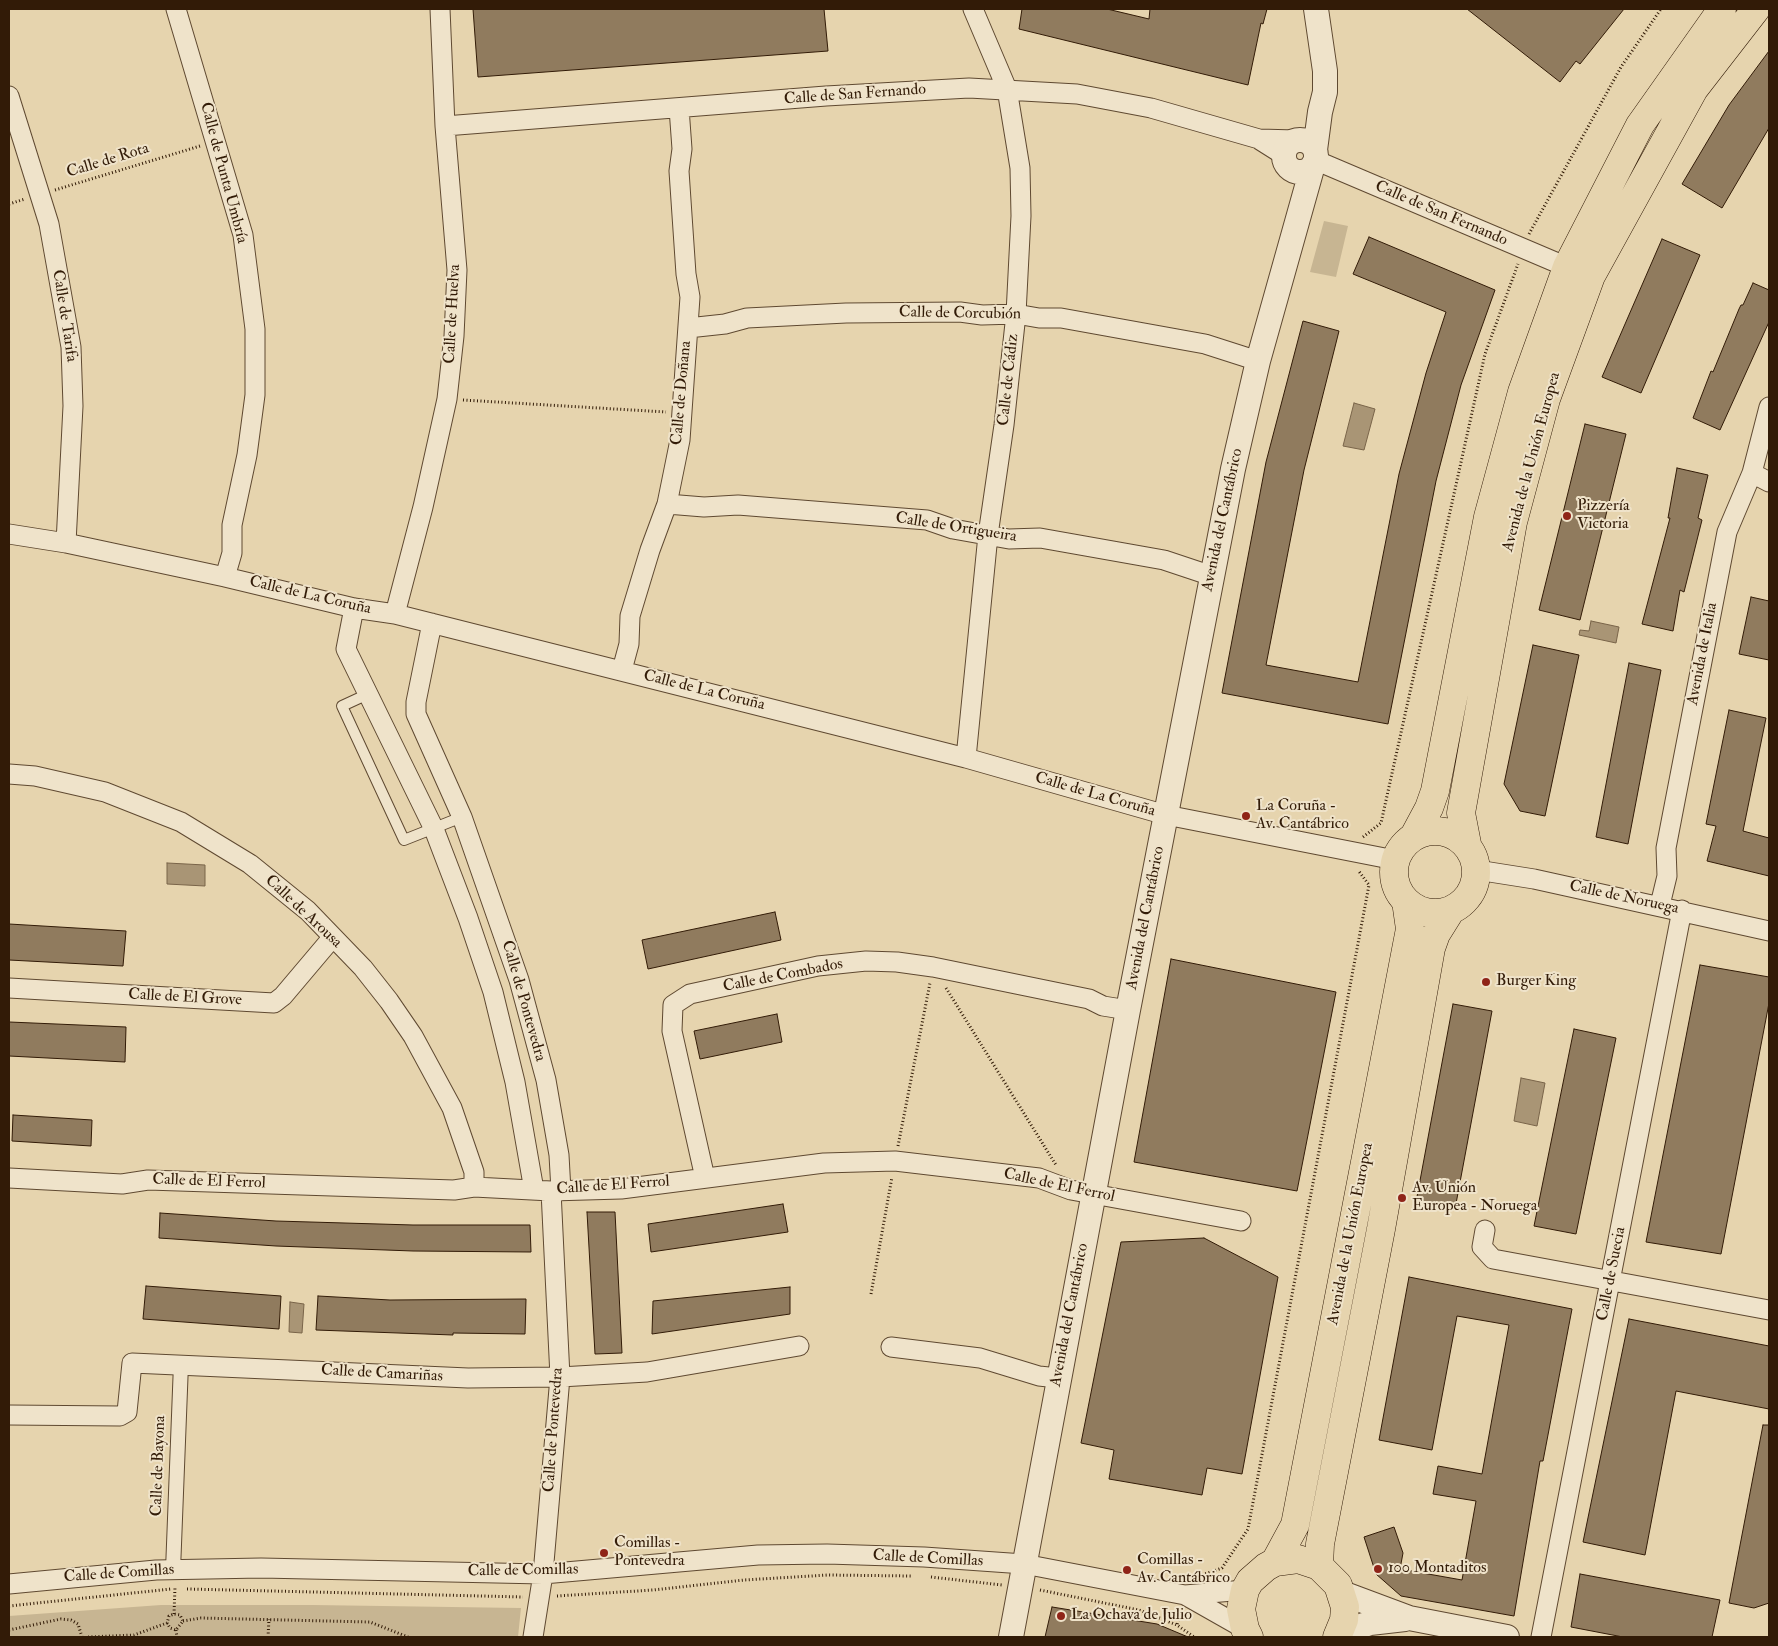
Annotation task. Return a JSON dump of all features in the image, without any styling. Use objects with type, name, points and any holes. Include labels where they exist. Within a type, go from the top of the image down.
[{"type":"main road","name":"Avenida de la Unión Europea","points":[[1414,836],[1429,808],[1435,791],[1488,517],[1522,392],[1567,267],[1640,126],[1722,9]]},
{"type":"main road","name":"Avenida de la Unión Europea","points":[[1467,844],[1461,813],[1513,522],[1546,399],[1591,276],[1694,89],[1756,9]]},
{"type":"main road","points":[[1427,831],[1442,831],[1455,835],[1467,844],[1474,856],[1477,870],[1476,883],[1471,894],[1462,904],[1452,910],[1436,913],[1420,910],[1406,902],[1396,882],[1395,860],[1402,846],[1414,836],[1427,831]]},
{"type":"main road","name":"Avenida de la Unión Europea","points":[[1275,1562],[1289,1538],[1297,1515],[1410,929],[1406,902]]},
{"type":"main road","name":"Avenida de la Unión Europea","points":[[1319,1566],[1320,1544],[1381,1229],[1431,948],[1436,934],[1452,910]]},
{"type":"main road","points":[[1247,1633],[1242,1609],[1246,1590],[1257,1573],[1275,1562],[1298,1559],[1319,1566],[1333,1577],[1342,1593],[1345,1606],[1344,1620],[1338,1635]]},
{"type":"street","name":"Calle de Punta Umbría","points":[[176,9],[242,235],[255,329],[255,395],[247,455],[232,525],[232,552],[225,577]]},
{"type":"street","name":"Calle de Huelva","points":[[395,614],[423,508],[447,399],[454,336],[457,270],[445,126],[440,9]]},
{"type":"street","name":"Calle de Cádiz","points":[[966,758],[988,535],[1004,425],[1016,314],[1021,216],[1020,168],[1007,89],[973,9]]},
{"type":"street","points":[[1302,155],[1320,112],[1325,92],[1325,72],[1316,9]]},
{"type":"street","name":"Calle de San Fernando","points":[[445,126],[826,96],[968,88],[1077,94],[1151,108],[1259,139],[1279,152],[1302,155],[1567,267]]},
{"type":"street","name":"Calle de Tarifa","points":[[9,96],[49,224],[71,347],[73,406],[66,543]]},
{"type":"street","name":"Calle de Doñana","points":[[622,670],[629,644],[630,616],[650,550],[667,504],[680,440],[690,297],[686,274],[680,180],[682,150],[679,108]]},
{"type":"street","name":"Avenida del Cantábrico","points":[[1011,1637],[1058,1378],[1082,1192],[1128,1010],[1212,576],[1258,361],[1302,202],[1297,179],[1302,155]]},
{"type":"street","name":"Calle de Corcubión","points":[[688,328],[725,324],[747,318],[767,317],[960,312],[982,315],[1016,314],[1039,318],[1061,318],[1205,344],[1258,361]]},
{"type":"street","name":"Avenida de Italia","points":[[1660,905],[1667,876],[1666,848],[1727,532],[1752,473],[1769,407]]},
{"type":"street","points":[[1752,473],[1769,482]]},
{"type":"street","name":"Calle de Ortigueira","points":[[667,504],[704,507],[738,505],[928,520],[953,529],[1009,539],[1040,538],[1164,560],[1212,576]]},
{"type":"street","name":"Calle de La Coruña","points":[[9,534],[66,543],[225,577],[354,608],[395,614],[966,758],[1166,815],[1395,860]]},
{"type":"street","name":"Calle de Pontevedra","points":[[354,608],[346,649],[434,829],[493,992],[515,1082],[555,1190]]},
{"type":"street","name":"Calle de Pontevedra","points":[[432,623],[416,702],[416,714],[462,817],[495,907],[522,989],[546,1080],[559,1155],[555,1190],[560,1377],[543,1574],[533,1637]]},
{"type":"street","name":"Calle de Arousa","points":[[9,774],[35,776],[106,792],[181,822],[250,864],[308,911],[363,968],[389,1001],[434,1071],[452,1108],[465,1144],[474,1172],[474,1187]]},
{"type":"street","name":"Calle de Noruega","points":[[1477,870],[1534,878],[1769,931]]},
{"type":"street","name":"Calle de Suecia","points":[[1541,1637],[1682,910]]},
{"type":"street","name":"Calle de El Grove","points":[[9,988],[274,1003],[283,996],[332,938]]},
{"type":"street","name":"Calle de Combados","points":[[705,1178],[672,1031],[673,1004],[690,994],[818,966],[866,961],[933,967],[1089,999],[1103,1006],[1128,1010]]},
{"type":"street","name":"Calle de El Ferrol","points":[[9,1178],[122,1184],[148,1180],[454,1190],[474,1187],[555,1190],[621,1189],[824,1163],[895,1160],[1039,1178],[1082,1192],[1241,1221]]},
{"type":"street","points":[[1485,1230],[1482,1247],[1493,1259],[1769,1310]]},
{"type":"street","name":"Calle de Camariñas","points":[[9,1415],[120,1416],[127,1412],[132,1363],[468,1378],[560,1377],[647,1372],[799,1346]]},
{"type":"street","points":[[891,1346],[980,1358],[1039,1376],[1058,1378]]},
{"type":"street","name":"Calle de Bayona","points":[[173,1570],[181,1364]]},
{"type":"street","name":"Calle de Comillas","points":[[9,1584],[68,1577],[173,1570],[262,1568],[543,1574],[758,1555],[924,1557],[1022,1575],[1185,1594],[1246,1590]]},
{"type":"street","points":[[1342,1593],[1409,1618],[1507,1637]]},
{"type":"street","name":"Calle de Comillas","points":[[1185,1594],[1247,1633]]},
{"type":"street","points":[[1338,1635],[1370,1623],[1409,1618]]},
{"type":"lane","points":[[368,694],[342,706],[404,840],[462,817]]},
{"type":"path","points":[[1177,1625],[1188,1580],[1222,1568],[1248,1529],[1368,885],[1356,867],[1359,840],[1381,822],[1485,354],[1531,229],[1621,66],[1661,9]]},
{"type":"path","name":"Calle de Rota","points":[[9,204],[215,141]]},
{"type":"path","points":[[447,399],[682,412]]},
{"type":"path","points":[[871,1294],[933,967]]},
{"type":"path","points":[[933,967],[1082,1192]]},
{"type":"path","points":[[173,1570],[176,1588],[174,1614]]},
{"type":"path","points":[[186,1589],[538,1597],[653,1590],[744,1580],[828,1575],[914,1576]]},
{"type":"path","points":[[924,1576],[1022,1575],[1140,1610],[1177,1625],[1194,1637]]},
{"type":"path","points":[[9,1606],[176,1588]]},
{"type":"path","points":[[174,1614],[180,1615],[182,1621],[181,1626],[176,1630],[170,1628],[167,1623],[168,1616],[174,1614]]},
{"type":"path","points":[[182,1621],[201,1618],[370,1622],[408,1637]]},
{"type":"path","points":[[268,1637],[269,1619]]},
{"type":"path","points":[[9,1630],[61,1620],[72,1620],[78,1624],[82,1637]]},
{"type":"path","points":[[88,1637],[134,1635],[167,1623]]},
{"type":"path","points":[[176,1630],[176,1637]]},
{"type":"shaded area","points":[[1324,221],[1348,226],[1336,277],[1310,272]]},
{"type":"shaded area","points":[[1354,403],[1375,409],[1364,450],[1343,446]]},
{"type":"shaded area","points":[[1591,621],[1619,627],[1616,643],[1579,635],[1580,630],[1589,631]]},
{"type":"shaded area","points":[[167,863],[205,865],[205,886],[167,884]]},
{"type":"shaded area","points":[[1521,1078],[1545,1083],[1537,1126],[1514,1121]]},
{"type":"shaded area","points":[[290,1302],[304,1304],[302,1333],[289,1332]]},
{"type":"shaded area","points":[[161,1605],[521,1608],[518,1637],[9,1637],[9,1616]]},
{"type":"building","points":[[473,9],[824,9],[828,51],[478,77]]},
{"type":"building","points":[[1022,9],[1107,9],[1149,19],[1150,9],[1267,9],[1263,24],[1261,23],[1248,85],[1019,29]]},
{"type":"building","points":[[1467,9],[1624,9],[1580,64],[1576,61],[1560,82]]},
{"type":"building","points":[[1769,51],[1769,128],[1722,208],[1682,184],[1729,105]]},
{"type":"building","points":[[1369,237],[1495,290],[1461,385],[1436,481],[1388,724],[1222,693],[1266,462],[1303,321],[1339,331],[1304,470],[1266,665],[1358,682],[1399,474],[1426,373],[1446,312],[1353,274]]},
{"type":"building","points":[[1662,239],[1700,255],[1641,393],[1602,377]]},
{"type":"building","points":[[1753,283],[1769,290],[1769,322],[1720,430],[1693,418],[1711,371],[1713,372],[1739,309],[1743,305]]},
{"type":"building","points":[[1585,424],[1626,434],[1580,620],[1539,610]]},
{"type":"building","points":[[1677,468],[1708,475],[1698,518],[1702,520],[1684,592],[1680,590],[1673,631],[1642,624],[1670,518],[1668,518]]},
{"type":"building","points":[[1751,597],[1769,601],[1769,660],[1739,654]]},
{"type":"building","points":[[1533,645],[1579,655],[1545,816],[1520,811],[1504,784]]},
{"type":"building","points":[[1629,663],[1661,670],[1628,844],[1596,837]]},
{"type":"building","points":[[1729,710],[1766,718],[1743,831],[1769,838],[1769,876],[1707,861],[1716,826],[1706,824]]},
{"type":"building","points":[[775,912],[781,940],[648,969],[642,940]]},
{"type":"building","points":[[9,924],[126,931],[123,966],[9,960]]},
{"type":"building","points":[[1171,959],[1336,992],[1297,1191],[1134,1162]]},
{"type":"building","points":[[1700,965],[1769,977],[1769,1003],[1721,1254],[1646,1242]]},
{"type":"building","points":[[1453,1004],[1492,1011],[1455,1209],[1416,1202]]},
{"type":"building","points":[[777,1014],[782,1042],[700,1059],[694,1031]]},
{"type":"building","points":[[9,1022],[126,1027],[125,1062],[9,1056]]},
{"type":"building","points":[[1574,1029],[1616,1038],[1576,1234],[1534,1226]]},
{"type":"building","points":[[13,1115],[92,1120],[91,1146],[12,1141]]},
{"type":"building","points":[[783,1204],[788,1232],[651,1252],[648,1224]]},
{"type":"building","points":[[587,1212],[615,1212],[622,1353],[595,1354]]},
{"type":"building","points":[[160,1213],[276,1221],[413,1225],[530,1225],[531,1252],[413,1251],[276,1246],[159,1238]]},
{"type":"building","points":[[1204,1238],[1278,1277],[1242,1474],[1207,1468],[1202,1495],[1109,1479],[1114,1450],[1081,1443],[1121,1242]]},
{"type":"building","points":[[1409,1277],[1572,1309],[1543,1461],[1540,1461],[1514,1616],[1401,1596],[1376,1574],[1364,1537],[1394,1527],[1403,1553],[1400,1569],[1462,1580],[1476,1501],[1433,1494],[1438,1466],[1482,1474],[1509,1325],[1457,1316],[1432,1450],[1379,1440]]},
{"type":"building","points":[[146,1286],[281,1296],[279,1329],[143,1319]]},
{"type":"building","points":[[790,1287],[790,1314],[652,1334],[653,1301]]},
{"type":"building","points":[[318,1296],[390,1300],[526,1299],[525,1334],[453,1333],[453,1335],[316,1330]]},
{"type":"building","points":[[1629,1319],[1769,1346],[1769,1409],[1676,1391],[1645,1555],[1583,1542]]},
{"type":"building","points":[[1763,1425],[1769,1425],[1769,1603],[1754,1608],[1729,1603]]},
{"type":"building","points":[[1580,1574],[1720,1600],[1712,1637],[1623,1637],[1571,1627]]},
{"type":"building","points":[[1052,1607],[1157,1624],[1188,1637],[1045,1637]]},
{"type":"place","name":"Pizzería Victoria","points":[[1567,516]]},
{"type":"place","name":"La Coruña - Av. Cantábrico","points":[[1246,816]]},
{"type":"place","name":"Burger King","points":[[1486,982]]},
{"type":"place","name":"Av. Unión Europea - Noruega","points":[[1402,1198]]},
{"type":"place","name":"Comillas - Pontevedra","points":[[604,1553]]},
{"type":"place","name":"100 Montaditos","points":[[1378,1569]]},
{"type":"place","name":"Comillas - Av. Cantábrico","points":[[1127,1570]]},
{"type":"place","name":"La Ochava de Julio","points":[[1061,1616]]}]
